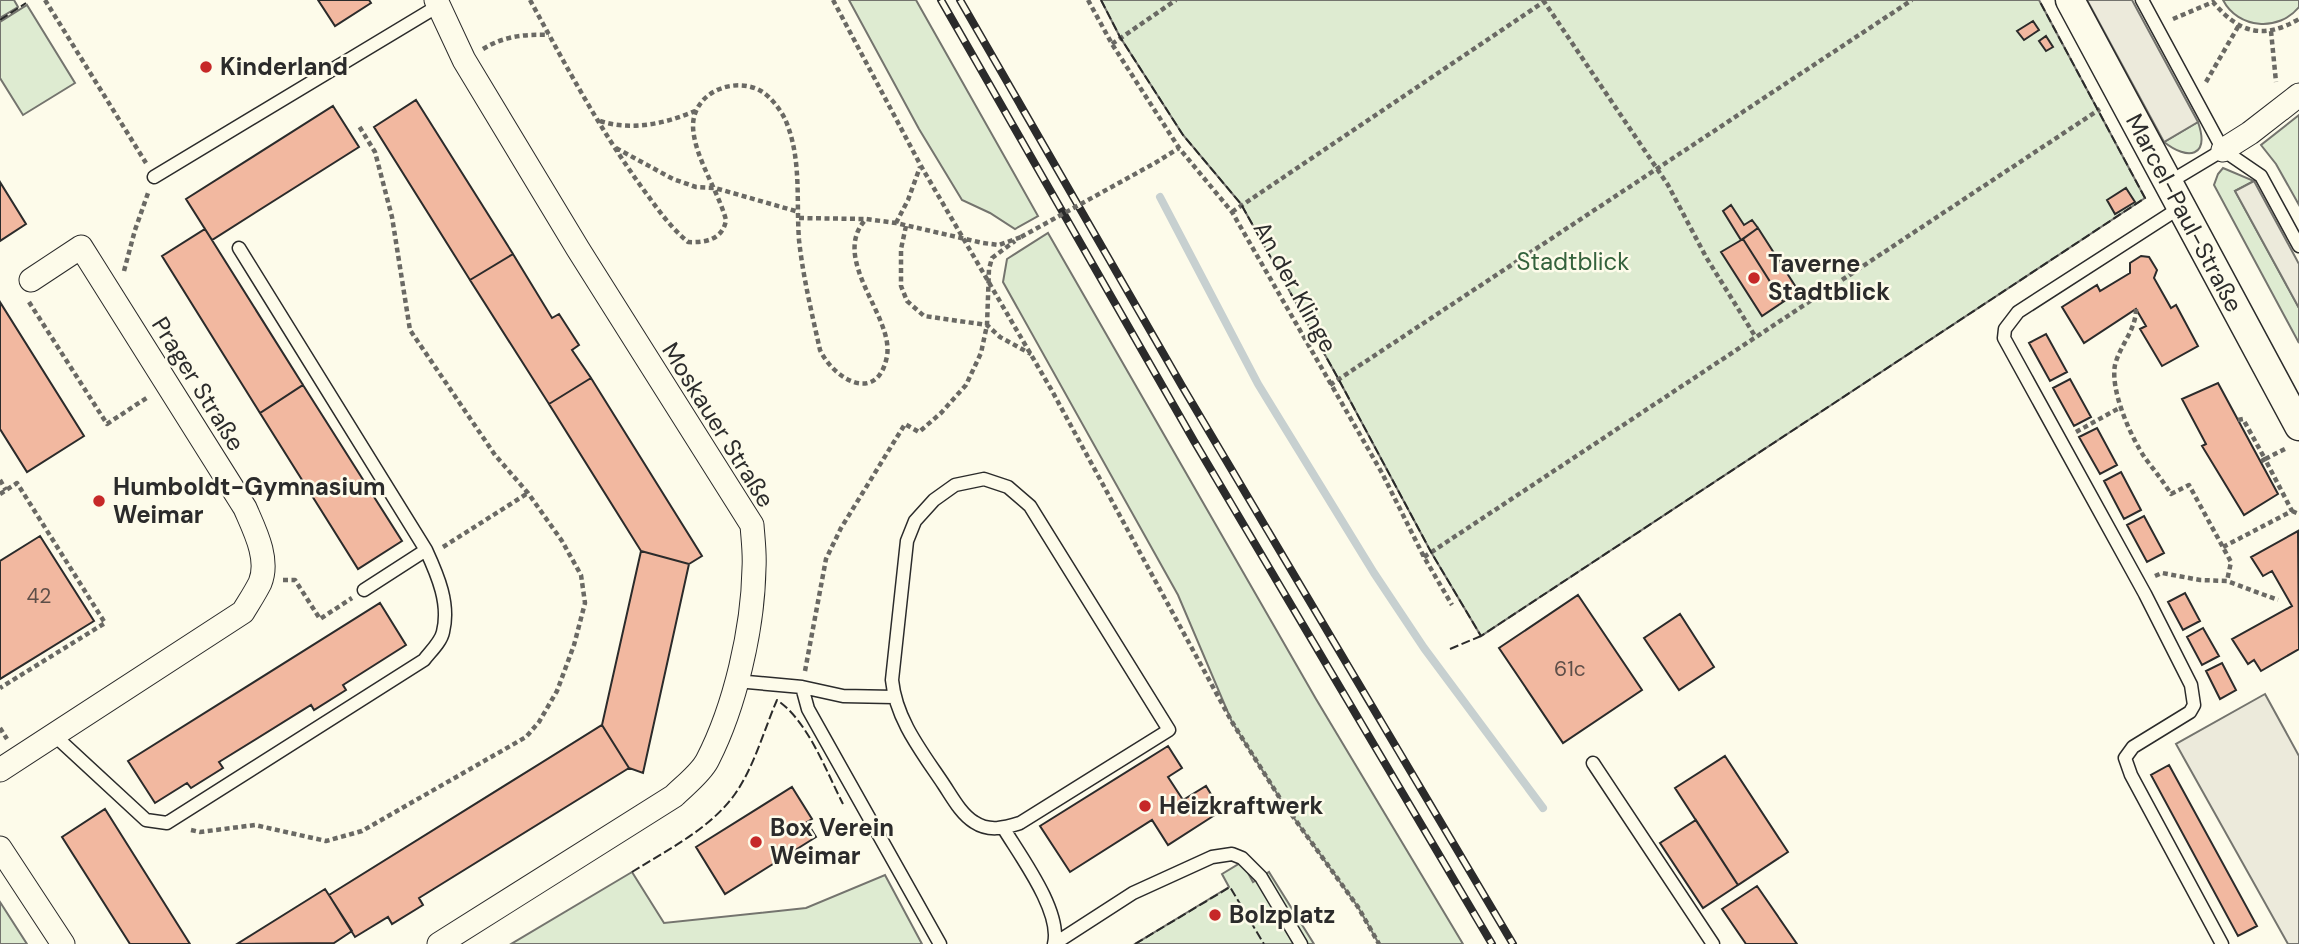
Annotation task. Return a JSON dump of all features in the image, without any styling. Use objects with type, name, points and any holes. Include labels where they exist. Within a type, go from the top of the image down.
[{"type":"street","name":"Marcel-Paul-Straße","points":[[2070,0],[2174,195],[2293,437]]},
{"type":"street","name":"Moskauer Straße","points":[[437,3],[464,60],[571,237],[752,525],[755,568],[747,635],[736,681],[728,710],[706,764],[674,796],[439,944]]},
{"type":"street","points":[[2222,150],[2250,133],[2299,95]]},
{"type":"street","name":"Prager Straße","points":[[31,280],[81,247],[244,509],[257,536],[262,559],[261,580]]},
{"type":"street","points":[[0,770],[243,612],[261,580]]},
{"type":"street","points":[[0,848],[63,944]]},
{"type":"lane","points":[[2142,0],[2222,150],[2261,176],[2299,246]]},
{"type":"lane","name":"Moskauer Straße","points":[[154,177],[437,3]]},
{"type":"lane","points":[[2222,150],[2174,195],[2018,312],[2005,329],[2004,338],[2191,685],[2194,705],[2186,717],[2133,747],[2125,758],[2222,944]]},
{"type":"lane","points":[[54,735],[146,820],[167,823],[424,660],[443,634],[444,603],[438,575],[427,553],[239,248]]},
{"type":"lane","points":[[984,480],[1008,487],[1030,506],[1169,730],[1020,823],[1004,828],[986,828],[972,821],[957,805],[909,733],[894,697],[893,662],[906,541],[915,521],[934,499],[955,485],[984,480]]},
{"type":"lane","points":[[364,590],[427,553]]},
{"type":"lane","points":[[736,681],[802,687],[843,696],[894,697]]},
{"type":"lane","points":[[802,687],[808,709],[940,944]]},
{"type":"lane","points":[[1593,763],[1713,944]]},
{"type":"lane","points":[[1004,828],[1051,910],[1056,935],[1054,944]]},
{"type":"lane","points":[[1054,944],[1133,893],[1212,858],[1232,855],[1242,858],[1261,877],[1301,944]]},
{"type":"path","points":[[45,0],[154,177],[135,230],[116,303]]},
{"type":"path","points":[[530,0],[615,148],[654,205],[688,242],[707,241],[718,236],[726,220],[694,138],[695,111]]},
{"type":"path","points":[[833,0],[921,166],[1031,354],[1232,722],[1280,800],[1358,907],[1379,944]]},
{"type":"path","name":"An der Klinge","points":[[1088,0],[1112,44],[1179,148],[1232,212],[1382,473],[1424,557],[1452,605]]},
{"type":"path","points":[[1112,44],[1176,0]]},
{"type":"path","points":[[1232,212],[1544,0],[1668,185],[1706,257],[1756,337]]},
{"type":"path","points":[[1330,385],[1912,0]]},
{"type":"path","points":[[2156,26],[2213,2],[2224,15],[2252,31],[2271,31],[2299,19]]},
{"type":"path","points":[[2196,99],[2239,25]]},
{"type":"path","points":[[2271,31],[2278,111]]},
{"type":"path","points":[[499,39],[529,34],[549,35]]},
{"type":"path","points":[[599,121],[628,127],[671,121],[695,111],[706,96],[715,90],[735,85],[749,86],[771,100],[783,115],[794,143],[803,265],[820,350],[833,371],[842,378],[860,384],[876,378],[886,360],[888,349],[863,285],[857,261],[856,237],[866,219]]},
{"type":"path","points":[[1424,557],[2121,96]]},
{"type":"path","points":[[167,823],[200,832],[255,825],[326,841],[362,831],[526,737],[539,722],[557,691],[574,645],[585,603],[581,575],[562,541],[528,493],[495,455],[410,330],[392,217],[375,152],[359,126]]},
{"type":"path","points":[[615,148],[673,179],[696,187],[715,188],[799,215],[896,223],[964,240],[999,245],[1021,237]]},
{"type":"path","points":[[805,670],[826,559],[841,528],[905,425],[919,432],[941,413],[966,385],[981,353],[987,326],[989,269],[992,258],[1021,237],[1179,148]]},
{"type":"path","points":[[896,223],[921,166]]},
{"type":"path","points":[[906,226],[901,249],[901,286],[907,301],[924,316],[987,326],[1000,337],[1031,354]]},
{"type":"path","points":[[31,280],[29,302],[107,424],[168,384]]},
{"type":"path","points":[[2136,309],[2136,322],[2122,345],[2113,380],[2121,407],[2145,458],[2171,494],[2189,485],[2231,562],[2227,581]]},
{"type":"path","points":[[2060,441],[2121,407]]},
{"type":"path","points":[[2238,420],[2243,419],[2292,511],[2299,514]]},
{"type":"path","points":[[2263,460],[2293,437]]},
{"type":"path","points":[[0,480],[6,490]]},
{"type":"path","points":[[0,494],[17,483],[105,623],[0,688]]},
{"type":"path","points":[[427,553],[528,493]]},
{"type":"path","points":[[2223,547],[2292,511]]},
{"type":"path","points":[[2139,585],[2162,573],[2200,580],[2227,581],[2278,600]]},
{"type":"path","points":[[261,580],[295,580],[320,619],[364,590]]},
{"type":"path","points":[[0,728],[4,734]]},
{"type":"green space","points":[[0,0],[14,0],[18,7],[0,18]]},
{"type":"green space","points":[[849,0],[916,0],[1038,216],[1015,229],[962,200],[919,129]]},
{"type":"green space","name":"Stadtblick","points":[[1101,0],[2039,0],[2145,198],[1481,636],[1431,552],[1241,204],[1183,135],[1120,37]]},
{"type":"green space","points":[[2223,0],[2299,0],[2299,7],[2281,21],[2259,24],[2238,17]]},
{"type":"green space","points":[[27,5],[75,83],[23,115],[0,78],[0,22]]},
{"type":"green space","points":[[2299,115],[2299,205],[2276,164],[2261,145]]},
{"type":"green space","points":[[2198,122],[2201,143],[2199,149],[2194,152],[2181,152],[2164,142]]},
{"type":"green space","points":[[2223,168],[2254,181],[2235,191],[2299,308],[2299,343],[2214,185]]},
{"type":"green space","points":[[1048,233],[1316,699],[1463,944],[1379,944],[1358,907],[1281,800],[1232,722],[1178,595],[1003,282],[1007,259]]},
{"type":"green space","points":[[1242,862],[1253,882],[1269,872],[1314,944],[1135,944],[1229,887],[1222,874]]},
{"type":"green space","points":[[632,872],[664,923],[806,908],[885,875],[922,944],[511,944]]},
{"type":"green space","points":[[0,902],[27,944],[0,944]]},
{"type":"shaded area","points":[[2087,0],[2132,0],[2198,122],[2164,142]]},
{"type":"shaded area","points":[[2254,181],[2299,264],[2299,308],[2235,191]]},
{"type":"shaded area","points":[[2265,694],[2299,756],[2299,944],[2288,944],[2176,744]]},
{"type":"building","points":[[318,0],[369,0],[371,3],[335,26]]},
{"type":"building","points":[[2033,21],[2039,30],[2024,40],[2017,31]]},
{"type":"building","points":[[2046,36],[2053,47],[2046,51],[2039,41]]},
{"type":"building","points":[[416,100],[513,254],[470,280],[374,127]]},
{"type":"building","points":[[333,106],[359,147],[212,240],[186,199]]},
{"type":"building","points":[[0,182],[26,224],[0,241]]},
{"type":"building","points":[[2126,188],[2135,202],[2115,214],[2107,200]]},
{"type":"building","points":[[1731,205],[1744,225],[1752,220],[1758,228],[1741,240],[1723,211]]},
{"type":"building","points":[[1758,228],[1799,292],[1783,302],[1743,239]]},
{"type":"building","points":[[205,229],[303,385],[260,413],[162,256]]},
{"type":"building","points":[[1743,239],[1783,302],[1762,316],[1721,252]]},
{"type":"building","points":[[513,254],[552,318],[559,314],[579,345],[572,350],[591,378],[549,404],[470,280]]},
{"type":"building","points":[[2141,256],[2149,257],[2157,270],[2154,278],[2171,308],[2176,305],[2198,346],[2162,366],[2140,329],[2146,326],[2136,309],[2084,343],[2062,307],[2097,285],[2100,291],[2130,273],[2130,263]]},
{"type":"building","points":[[0,302],[84,436],[27,472],[0,429]]},
{"type":"building","points":[[2046,334],[2067,372],[2050,381],[2029,343]]},
{"type":"building","points":[[591,378],[702,556],[689,564],[641,551],[549,404]]},
{"type":"building","points":[[2070,379],[2091,417],[2074,426],[2053,388]]},
{"type":"building","points":[[2218,383],[2278,494],[2244,515],[2202,446],[2206,444],[2182,399]]},
{"type":"building","points":[[303,385],[402,541],[358,569],[260,413]]},
{"type":"building","points":[[2097,428],[2117,465],[2100,474],[2079,437]]},
{"type":"building","points":[[2121,472],[2141,510],[2124,519],[2104,481]]},
{"type":"building","points":[[2144,516],[2164,553],[2147,562],[2127,525]]},
{"type":"building","points":[[2298,531],[2299,649],[2261,671],[2254,660],[2248,664],[2232,639],[2292,606],[2272,571],[2263,576],[2251,557]]},
{"type":"building","points":[[40,536],[94,621],[0,679],[0,561]]},
{"type":"building","points":[[641,551],[689,564],[643,773],[629,768],[602,725]]},
{"type":"building","points":[[2185,593],[2200,621],[2183,630],[2168,602]]},
{"type":"building","points":[[1578,595],[1642,690],[1563,743],[1499,648]]},
{"type":"building","points":[[380,603],[406,645],[343,685],[346,690],[314,710],[311,705],[219,762],[223,768],[191,788],[187,783],[155,803],[128,761]]},
{"type":"building","points":[[1680,614],[1714,667],[1679,690],[1644,638]]},
{"type":"building","points":[[2203,628],[2219,656],[2202,665],[2187,637]]},
{"type":"building","points":[[2222,663],[2236,690],[2220,699],[2206,671]]},
{"type":"building","points":[[602,725],[629,768],[419,898],[423,905],[392,924],[388,917],[355,937],[329,895]]},
{"type":"building","name":"Heizkraftwerk","points":[[1168,746],[1182,768],[1168,777],[1183,800],[1206,786],[1221,811],[1168,845],[1152,820],[1070,872],[1040,826]]},
{"type":"building","points":[[1725,756],[1788,852],[1738,885],[1675,788]]},
{"type":"building","points":[[2169,765],[2257,926],[2238,936],[2151,775]]},
{"type":"building","name":"Box Verein Weimar","points":[[792,787],[812,819],[807,822],[816,837],[725,894],[696,847]]},
{"type":"building","points":[[105,809],[190,944],[130,944],[62,837]]},
{"type":"building","points":[[1696,820],[1738,885],[1703,908],[1660,843]]},
{"type":"building","points":[[1757,886],[1797,944],[1746,944],[1722,909]]},
{"type":"building","points":[[325,889],[352,931],[334,943],[237,944]]},
{"type":"waterway","points":[[1160,197],[1258,384],[1374,573],[1424,648],[1543,808]]},
{"type":"railway","points":[[941,0],[1194,441],[1492,944]]},
{"type":"railway","points":[[960,0],[1182,386],[1513,944]]},
{"type":"fence","points":[[1101,0],[1120,37],[1183,135],[1241,204],[1431,552],[1481,636],[2145,198],[2039,0]]},
{"type":"fence","points":[[0,20],[26,3]]},
{"type":"fence","points":[[1450,649],[1481,636]]},
{"type":"fence","points":[[632,872],[687,838],[725,806],[748,772],[777,700],[807,733],[843,804]]},
{"type":"fence","points":[[1135,944],[1230,887],[1264,944]]},
{"type":"place","name":"Kinderland","points":[[206,67]]},
{"type":"place","name":"Taverne Stadtblick","points":[[1754,278]]},
{"type":"place","name":"Humboldt-Gymnasium Weimar","points":[[99,501]]},
{"type":"place","name":"Heizkraftwerk","points":[[1145,806]]},
{"type":"place","name":"Box Verein Weimar","points":[[756,842]]},
{"type":"place","name":"Bolzplatz","points":[[1215,915]]}]
